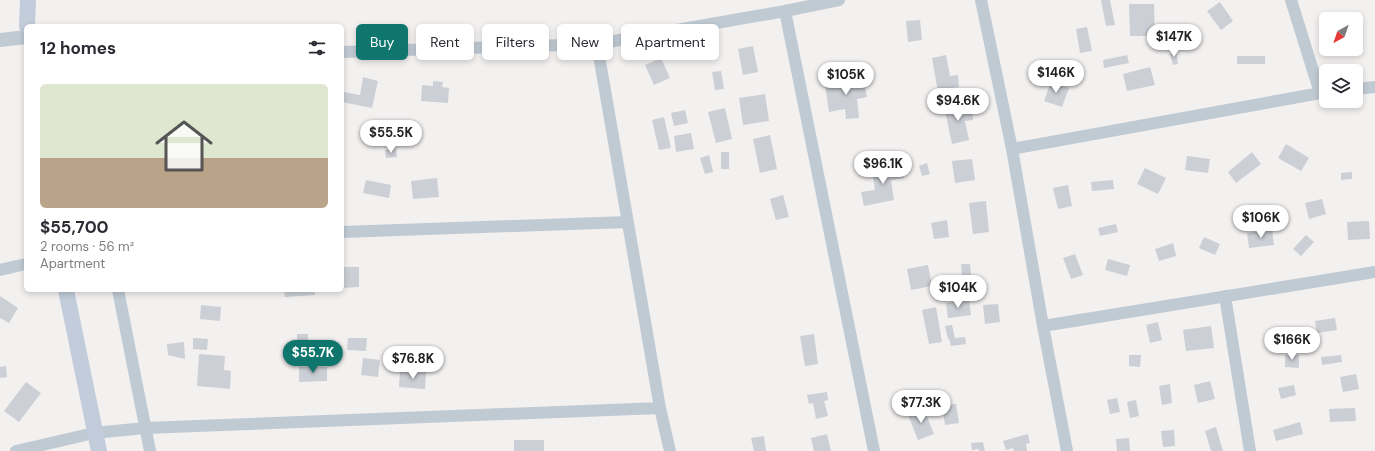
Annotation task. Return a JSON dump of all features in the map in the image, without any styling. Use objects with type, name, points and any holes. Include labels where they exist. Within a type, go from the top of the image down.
[{"type":"main road","points":[[27,24],[28,0]]},
{"type":"main road","points":[[66,292],[94,433],[99,451]]},
{"type":"street","points":[[613,41],[839,0]]},
{"type":"street","points":[[981,0],[1012,149],[1043,326],[1067,451]]},
{"type":"street","points":[[1291,0],[1319,80]]},
{"type":"street","points":[[785,11],[874,451]]},
{"type":"street","points":[[0,40],[24,37]]},
{"type":"street","points":[[344,52],[557,45]]},
{"type":"street","points":[[600,60],[660,408],[670,451]]},
{"type":"street","points":[[1363,88],[1375,87]]},
{"type":"street","points":[[1012,149],[1319,93]]},
{"type":"street","points":[[344,232],[627,222]]},
{"type":"street","points":[[0,270],[24,264]]},
{"type":"street","points":[[1043,326],[1375,272]]},
{"type":"street","points":[[118,292],[150,451]]},
{"type":"street","points":[[1225,296],[1250,451]]},
{"type":"street","points":[[16,451],[94,433],[145,428],[660,408]]},
{"type":"building","points":[[1101,0],[1110,0],[1115,25],[1106,26]]},
{"type":"building","points":[[1220,2],[1233,21],[1221,30],[1207,11]]},
{"type":"building","points":[[1129,4],[1154,4],[1155,36],[1130,36]]},
{"type":"building","points":[[920,20],[922,40],[908,42],[906,21]]},
{"type":"building","points":[[1087,27],[1092,51],[1080,53],[1076,29]]},
{"type":"building","points":[[753,46],[758,72],[743,75],[738,49]]},
{"type":"building","points":[[1176,52],[1178,64],[1173,65],[1170,53]]},
{"type":"building","points":[[946,55],[950,76],[958,75],[959,87],[952,88],[954,95],[939,98],[932,58]]},
{"type":"building","points":[[1127,55],[1129,63],[1104,68],[1103,60]]},
{"type":"building","points":[[1237,56],[1265,56],[1265,64],[1237,64]]},
{"type":"building","points":[[656,60],[662,60],[670,78],[654,85],[645,65]]},
{"type":"building","points":[[1150,67],[1155,85],[1127,91],[1123,74]]},
{"type":"building","points":[[721,71],[724,89],[715,90],[712,72]]},
{"type":"building","points":[[363,77],[378,81],[372,108],[344,102],[344,92],[360,95]]},
{"type":"building","points":[[863,77],[867,97],[857,99],[859,118],[846,119],[845,109],[829,112],[825,84]]},
{"type":"building","points":[[433,81],[443,82],[442,87],[449,88],[448,103],[421,101],[422,85],[433,86]]},
{"type":"building","points":[[1051,82],[1069,88],[1062,107],[1044,101]]},
{"type":"building","points":[[765,94],[769,121],[743,125],[739,98]]},
{"type":"building","points":[[961,102],[962,110],[972,109],[973,120],[965,121],[969,140],[952,144],[944,106]]},
{"type":"building","points":[[725,108],[732,139],[716,143],[708,112]]},
{"type":"building","points":[[685,110],[688,123],[674,126],[671,113]]},
{"type":"building","points":[[664,117],[671,148],[659,150],[652,120]]},
{"type":"building","points":[[691,133],[694,149],[676,152],[674,136]]},
{"type":"building","points":[[770,135],[777,169],[760,173],[753,139]]},
{"type":"building","points":[[1286,144],[1309,158],[1301,171],[1278,158]]},
{"type":"building","points":[[396,149],[397,157],[386,158],[385,150]]},
{"type":"building","points":[[721,152],[729,152],[729,169],[721,169]]},
{"type":"building","points":[[1252,152],[1261,164],[1236,183],[1228,172]]},
{"type":"building","points":[[709,155],[713,172],[705,174],[700,158]]},
{"type":"building","points":[[1187,156],[1210,159],[1208,173],[1185,170]]},
{"type":"building","points":[[972,159],[975,180],[955,183],[952,161]]},
{"type":"building","points":[[927,163],[930,174],[922,176],[919,166]]},
{"type":"building","points":[[901,165],[904,178],[891,180],[894,200],[864,206],[861,192],[875,190],[872,170]]},
{"type":"building","points":[[1145,168],[1166,178],[1158,194],[1137,184]]},
{"type":"building","points":[[1352,172],[1352,179],[1341,180],[1341,173]]},
{"type":"building","points":[[437,178],[439,197],[413,199],[411,181]]},
{"type":"building","points":[[366,180],[391,185],[389,198],[363,193]]},
{"type":"building","points":[[1113,180],[1114,189],[1092,191],[1091,182]]},
{"type":"building","points":[[1068,185],[1072,206],[1058,209],[1053,188]]},
{"type":"building","points":[[783,195],[789,217],[776,220],[770,199]]},
{"type":"building","points":[[1322,199],[1326,214],[1309,219],[1305,203]]},
{"type":"building","points":[[986,201],[989,232],[973,234],[969,203]]},
{"type":"building","points":[[947,220],[949,237],[934,239],[931,223]]},
{"type":"building","points":[[1369,221],[1370,239],[1348,240],[1347,222]]},
{"type":"building","points":[[1116,224],[1118,232],[1100,236],[1098,228]]},
{"type":"building","points":[[1272,229],[1274,245],[1249,248],[1247,233]]},
{"type":"building","points":[[1306,235],[1314,242],[1301,256],[1293,249]]},
{"type":"building","points":[[1204,237],[1220,244],[1215,255],[1199,248]]},
{"type":"building","points":[[1173,243],[1176,256],[1159,261],[1155,249]]},
{"type":"building","points":[[1075,254],[1083,275],[1071,279],[1063,258]]},
{"type":"building","points":[[1108,259],[1130,265],[1127,276],[1105,270]]},
{"type":"building","points":[[961,264],[970,264],[972,288],[963,288]]},
{"type":"building","points":[[928,265],[932,286],[911,290],[907,269]]},
{"type":"building","points":[[344,267],[359,267],[359,287],[344,288]]},
{"type":"building","points":[[284,292],[315,292],[315,295],[285,297]]},
{"type":"building","points":[[0,296],[18,308],[9,323],[0,318]]},
{"type":"building","points":[[969,300],[971,315],[948,318],[946,303]]},
{"type":"building","points":[[998,304],[1000,322],[985,324],[983,305]]},
{"type":"building","points":[[201,305],[221,307],[220,321],[200,319]]},
{"type":"building","points":[[936,307],[942,342],[929,344],[922,310]]},
{"type":"building","points":[[1335,318],[1337,330],[1317,333],[1315,321]]},
{"type":"building","points":[[1158,322],[1162,340],[1150,343],[1146,325]]},
{"type":"building","points":[[952,325],[955,338],[965,337],[966,344],[951,346],[945,326]]},
{"type":"building","points":[[1211,326],[1214,348],[1186,351],[1183,330]]},
{"type":"building","points":[[297,334],[308,334],[308,348],[297,347]]},
{"type":"building","points":[[814,334],[818,364],[805,366],[800,336]]},
{"type":"building","points":[[193,338],[208,339],[207,350],[193,349]]},
{"type":"building","points":[[348,338],[367,338],[366,351],[347,350]]},
{"type":"building","points":[[184,342],[185,359],[168,355],[167,344]]},
{"type":"building","points":[[199,354],[225,356],[224,370],[231,371],[230,389],[197,386]]},
{"type":"building","points":[[1129,355],[1141,355],[1140,367],[1129,366]]},
{"type":"building","points":[[1285,355],[1299,355],[1299,368],[1285,367]]},
{"type":"building","points":[[1341,355],[1342,362],[1322,365],[1321,357]]},
{"type":"building","points":[[363,358],[380,360],[378,377],[361,375]]},
{"type":"building","points":[[6,366],[7,377],[0,378],[0,367]]},
{"type":"building","points":[[299,367],[327,367],[327,381],[299,382]]},
{"type":"building","points":[[400,371],[426,372],[425,389],[399,387]]},
{"type":"building","points":[[1356,374],[1359,389],[1343,392],[1340,377]]},
{"type":"building","points":[[1210,381],[1215,399],[1198,403],[1194,385]]},
{"type":"building","points":[[26,382],[41,393],[19,422],[4,411]]},
{"type":"building","points":[[1170,384],[1172,403],[1162,405],[1159,386]]},
{"type":"building","points":[[1294,385],[1296,395],[1281,399],[1278,388]]},
{"type":"building","points":[[827,392],[828,400],[824,401],[828,416],[816,419],[813,403],[809,404],[807,395]]},
{"type":"building","points":[[1117,398],[1120,412],[1110,414],[1107,400]]},
{"type":"building","points":[[1136,400],[1139,416],[1130,418],[1127,402]]},
{"type":"building","points":[[956,404],[959,423],[945,425],[942,406]]},
{"type":"building","points":[[1355,408],[1356,421],[1330,422],[1329,409]]},
{"type":"building","points":[[924,409],[934,434],[918,440],[908,415]]},
{"type":"building","points":[[1300,422],[1303,434],[1276,441],[1273,430]]},
{"type":"building","points":[[1216,427],[1223,451],[1211,451],[1205,431]]},
{"type":"building","points":[[1174,430],[1175,446],[1163,447],[1161,431]]},
{"type":"building","points":[[827,434],[831,451],[814,451],[811,438]]},
{"type":"building","points":[[1028,434],[1030,443],[1026,444],[1027,451],[1014,451],[1013,448],[1006,450],[1003,441]]},
{"type":"building","points":[[764,436],[766,451],[754,451],[751,438]]},
{"type":"building","points":[[1129,438],[1130,451],[1117,451],[1116,439]]},
{"type":"building","points":[[514,440],[544,440],[544,451],[514,451]]},
{"type":"building","points":[[983,442],[985,451],[979,451],[979,449],[972,450],[971,443]]}]
